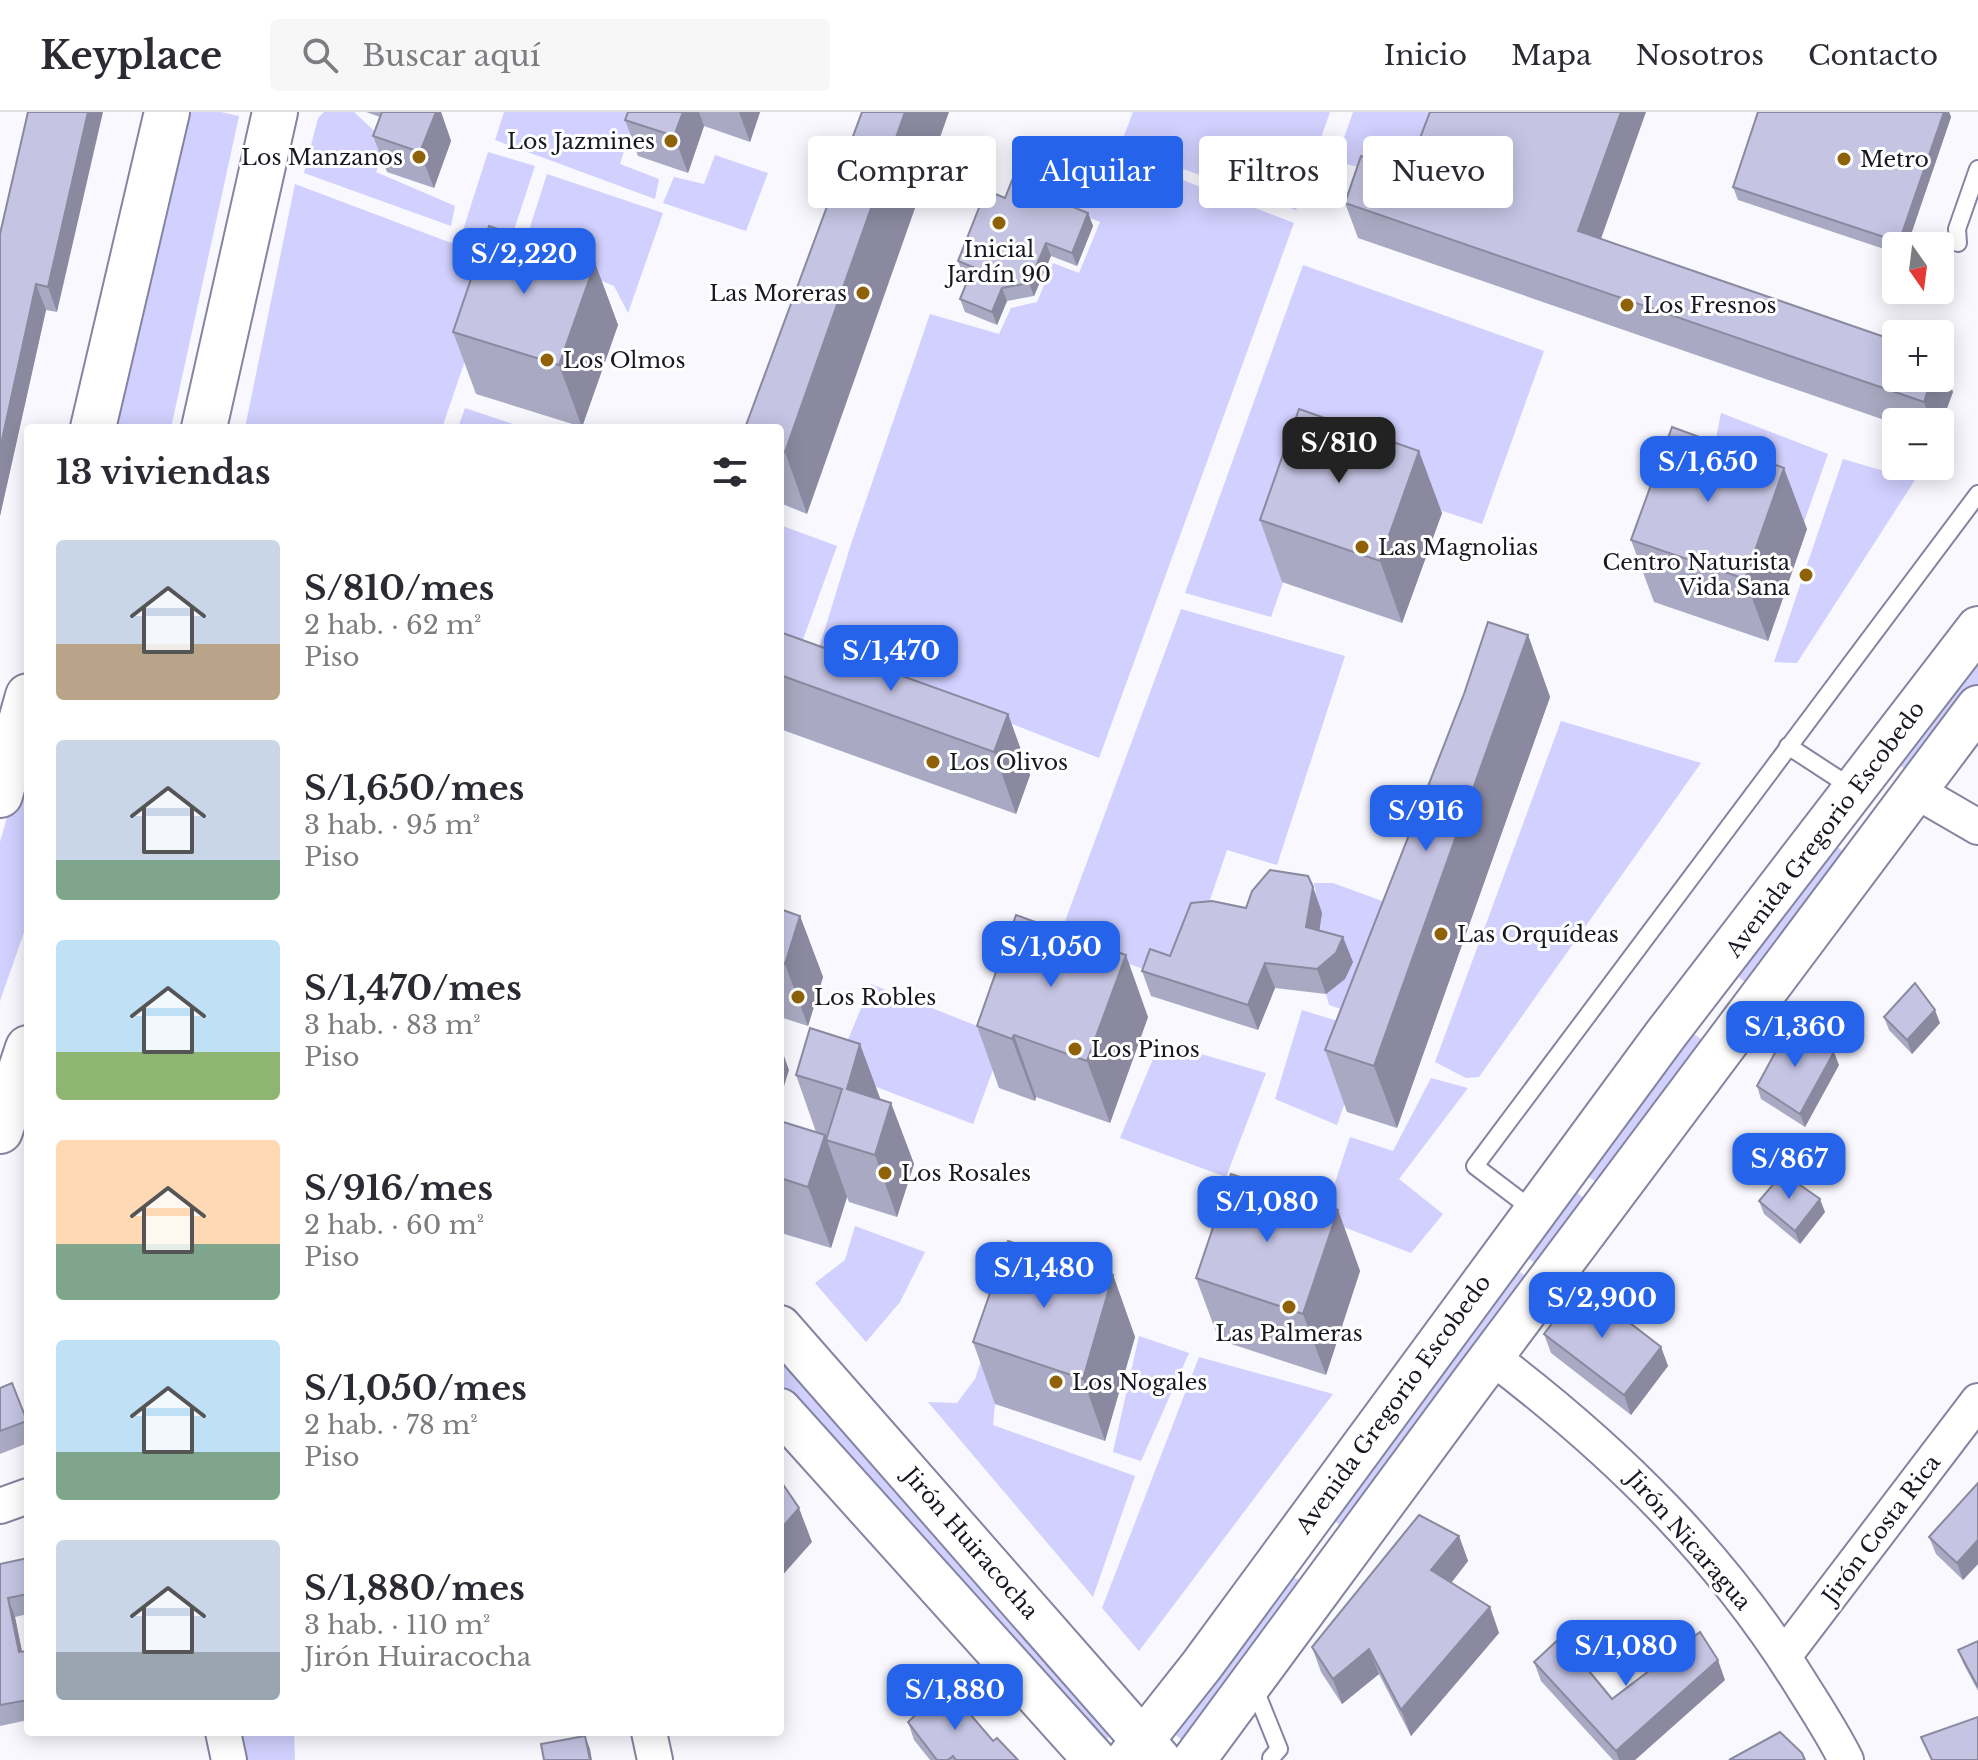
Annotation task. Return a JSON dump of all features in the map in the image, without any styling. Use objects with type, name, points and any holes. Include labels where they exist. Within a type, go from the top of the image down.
[{"type":"main road","points":[[94,424],[167,112]]},
{"type":"main road","points":[[205,424],[275,112]]},
{"type":"main road","points":[[0,795],[24,710]]},
{"type":"main road","points":[[0,1131],[24,1060]]},
{"type":"street","name":"Avenida Gregorio Escobedo","points":[[1143,1753],[1211,1653],[1666,1034],[1978,628]]},
{"type":"street","points":[[1194,1760],[1978,707]]},
{"type":"street","points":[[1916,791],[1978,827]]},
{"type":"street","points":[[1695,999],[1697,1015],[1707,1026],[1723,1031],[1738,1028]]},
{"type":"street","points":[[1666,1034],[1686,1031],[1702,1042],[1707,1050],[1707,1070]]},
{"type":"street","name":"Jirón Huiracocha","points":[[784,1332],[993,1569],[1143,1753]]},
{"type":"street","name":"Jirón Nicaragua","points":[[1492,1357],[1569,1417],[1622,1464],[1681,1524],[1735,1588],[1784,1656],[1846,1760]]},
{"type":"street","name":"Jirón Costa Rica","points":[[1784,1656],[1978,1401]]},
{"type":"street","points":[[784,1414],[1095,1760]]},
{"type":"street","points":[[0,1506],[24,1497]]},
{"type":"street","points":[[955,1606],[993,1569]]},
{"type":"street","points":[[224,1736],[229,1760]]},
{"type":"street","points":[[650,1736],[655,1760]]},
{"type":"lane","points":[[1958,243],[1957,229],[1978,169]]},
{"type":"lane","points":[[1535,1211],[1475,1166],[1978,494]]},
{"type":"lane","points":[[1788,746],[1856,790]]},
{"type":"lane","points":[[1252,1683],[1280,1755]]},
{"type":"shaded area","points":[[189,112],[221,112],[239,116],[172,424],[111,424]]},
{"type":"shaded area","points":[[324,112],[354,112],[388,144],[376,172],[455,206],[451,226],[304,173],[318,118]]},
{"type":"shaded area","points":[[504,112],[636,112],[620,164],[659,179],[655,199],[495,140]]},
{"type":"shaded area","points":[[1133,112],[1330,112],[1322,136],[1199,136],[1199,175],[1183,169],[1183,136],[1124,136]]},
{"type":"shaded area","points":[[1353,112],[1437,112],[1429,136],[1363,136],[1363,168],[1347,164],[1345,136]]},
{"type":"shaded area","points":[[488,152],[535,166],[509,245],[463,230]]},
{"type":"shaded area","points":[[715,155],[768,173],[746,231],[663,203],[674,177],[704,184]]},
{"type":"shaded area","points":[[547,174],[663,213],[628,313],[614,286],[523,249]]},
{"type":"shaded area","points":[[1183,180],[1199,186],[1199,208],[1255,208],[1294,223],[1099,758],[819,648],[851,544],[930,314],[999,334],[1011,308],[1037,302],[1053,263],[1079,273],[1100,222],[1071,210],[1183,208]]},
{"type":"shaded area","points":[[295,184],[499,261],[443,424],[246,424]]},
{"type":"shaded area","points":[[1303,265],[1544,351],[1482,524],[1322,471],[1271,617],[1185,593]]},
{"type":"shaded area","points":[[465,408],[513,424],[459,424]]},
{"type":"shaded area","points":[[1721,413],[1828,454],[1804,522],[1709,474]]},
{"type":"shaded area","points":[[1843,459],[1882,470],[1882,480],[1915,480],[1797,663],[1774,662]]},
{"type":"shaded area","points":[[784,526],[837,546],[801,645],[784,639]]},
{"type":"shaded area","points":[[1181,609],[1345,656],[1277,865],[1227,850],[1179,981],[1058,940]]},
{"type":"shaded area","points":[[1978,651],[1978,691],[1912,775],[1895,761]]},
{"type":"shaded area","points":[[1561,721],[1701,763],[1479,1077],[1466,1078],[1435,1062]]},
{"type":"shaded area","points":[[24,758],[24,932],[0,1001],[0,842]]},
{"type":"shaded area","points":[[1828,841],[1850,856],[1753,988],[1728,969]]},
{"type":"shaded area","points":[[1314,883],[1333,883],[1412,912],[1374,1020],[1329,1005],[1326,994],[1345,979],[1316,952],[1317,901]]},
{"type":"shaded area","points":[[871,984],[1005,1037],[973,1124],[835,1071]]},
{"type":"shaded area","points":[[1302,1010],[1370,1031],[1337,1125],[1275,1099]]},
{"type":"shaded area","points":[[1688,1030],[1707,1043],[1603,1186],[1582,1173]]},
{"type":"shaded area","points":[[1160,1042],[1266,1073],[1226,1177],[1120,1138]]},
{"type":"shaded area","points":[[1431,1078],[1468,1088],[1399,1179],[1443,1214],[1411,1253],[1323,1219],[1350,1137],[1393,1151]]},
{"type":"shaded area","points":[[1572,1188],[1587,1201],[1541,1268],[1523,1254]]},
{"type":"shaded area","points":[[855,1226],[925,1252],[900,1302],[866,1342],[815,1283],[845,1260]]},
{"type":"shaded area","points":[[1514,1268],[1536,1283],[1344,1527],[1329,1518]]},
{"type":"shaded area","points":[[1000,1304],[1010,1360],[995,1404],[993,1425],[1135,1476],[1093,1597],[928,1402],[957,1403],[975,1379]]},
{"type":"shaded area","points":[[1139,1336],[1189,1353],[1141,1461],[1113,1452]]},
{"type":"shaded area","points":[[784,1350],[1121,1726],[1095,1750],[784,1394]]},
{"type":"shaded area","points":[[1199,1357],[1333,1394],[1139,1651],[1102,1608]]},
{"type":"shaded area","points":[[1284,1573],[1306,1583],[1184,1742],[1168,1728]]},
{"type":"shaded area","points":[[228,1736],[294,1736],[295,1760],[231,1760]]},
{"type":"building","points":[[28,112],[88,112],[48,287],[36,284],[0,449],[0,234]]},
{"type":"building","points":[[382,112],[436,112],[420,152],[373,136]]},
{"type":"building","points":[[628,112],[683,112],[674,136],[625,120]]},
{"type":"building","points":[[862,112],[905,112],[897,136],[853,136]]},
{"type":"building","points":[[1430,112],[1621,112],[1578,231],[1882,336],[1882,388],[1347,204],[1361,156],[1363,208],[1513,208],[1513,136],[1421,136]]},
{"type":"building","name":"Metro","points":[[1758,112],[1944,112],[1902,232],[1882,232],[1882,236],[1733,187]]},
{"type":"building","points":[[1012,180],[1012,208],[1075,208],[1088,213],[1072,253],[1046,243],[1029,283],[1002,288],[992,312],[960,299],[973,267],[958,261],[979,208],[996,208],[996,194],[1005,198]]},
{"type":"building","points":[[826,208],[871,208],[785,452],[784,424],[746,424]]},
{"type":"building","points":[[489,226],[595,263],[559,365],[453,332]]},
{"type":"building","points":[[1895,392],[1927,392],[1924,402]]},
{"type":"building","points":[[1299,409],[1419,451],[1380,561],[1260,520]]},
{"type":"building","points":[[1672,427],[1784,468],[1745,579],[1631,540]]},
{"type":"building","points":[[1488,622],[1528,635],[1374,1066],[1325,1050],[1464,694]]},
{"type":"building","points":[[784,633],[1008,714],[994,752],[784,676]]},
{"type":"building","points":[[1270,870],[1308,876],[1313,887],[1306,927],[1343,937],[1336,953],[1317,969],[1265,963],[1248,1005],[1142,971],[1150,949],[1170,956],[1191,903],[1212,901],[1246,908],[1252,891]]},
{"type":"building","points":[[784,910],[800,916],[784,964]]},
{"type":"building","points":[[1016,915],[1126,955],[1087,1061],[1014,1035],[1012,1039],[977,1026]]},
{"type":"building","points":[[1915,983],[1935,1010],[1907,1040],[1884,1017]]},
{"type":"building","points":[[1790,1025],[1834,1052],[1800,1114],[1757,1086]]},
{"type":"building","points":[[810,1028],[860,1044],[847,1089],[891,1103],[875,1155],[826,1140],[842,1089],[796,1075]]},
{"type":"building","points":[[784,1122],[825,1135],[808,1187],[784,1179]]},
{"type":"building","points":[[1783,1173],[1820,1199],[1795,1231],[1759,1201]]},
{"type":"building","points":[[1231,1174],[1338,1210],[1303,1314],[1196,1278]]},
{"type":"building","points":[[1008,1241],[1113,1275],[1083,1379],[973,1342]]},
{"type":"building","points":[[1581,1285],[1661,1347],[1624,1395],[1544,1334]]},
{"type":"building","points":[[12,1383],[24,1413],[24,1422],[0,1431],[0,1388]]},
{"type":"building","points":[[1978,1483],[1978,1540],[1957,1563],[1929,1537]]},
{"type":"building","points":[[784,1486],[799,1508],[784,1525]]},
{"type":"building","points":[[1419,1515],[1459,1536],[1431,1570],[1490,1607],[1401,1710],[1369,1649],[1333,1679],[1312,1647]]},
{"type":"building","points":[[24,1559],[24,1595],[8,1598],[19,1652],[24,1651],[24,1701],[0,1705],[0,1564]]},
{"type":"building","points":[[1700,1632],[1718,1660],[1616,1751],[1534,1662],[1561,1637],[1612,1699]]},
{"type":"building","points":[[1978,1641],[1978,1687],[1958,1650]]},
{"type":"building","points":[[946,1686],[993,1741],[997,1738],[1018,1760],[956,1760],[953,1756],[948,1760],[937,1760],[908,1722]]},
{"type":"building","points":[[1978,1717],[1978,1760],[1932,1760],[1921,1737]]},
{"type":"building","points":[[1780,1732],[1802,1753],[1805,1760],[1729,1760]]},
{"type":"building","points":[[585,1736],[590,1760],[544,1760],[541,1744]]},
{"type":"place","name":"Los Jazmines","points":[[671,141]]},
{"type":"place","name":"Los Manzanos","points":[[419,157]]},
{"type":"place","name":"Metro","points":[[1844,159]]},
{"type":"place","name":"Inicial Jardín 90","points":[[999,223]]},
{"type":"place","name":"Las Moreras","points":[[863,293]]},
{"type":"place","name":"Los Fresnos","points":[[1627,305]]},
{"type":"place","name":"Los Olmos","points":[[547,360]]},
{"type":"place","name":"Las Magnolias","points":[[1362,547]]},
{"type":"place","name":"Centro Naturista Vida Sana","points":[[1806,575]]},
{"type":"place","name":"Los Olivos","points":[[933,762]]},
{"type":"place","name":"Las Orquídeas","points":[[1441,934]]},
{"type":"place","name":"Los Robles","points":[[798,997]]},
{"type":"place","name":"Los Pinos","points":[[1075,1049]]},
{"type":"place","name":"Los Rosales","points":[[885,1173]]},
{"type":"place","name":"Las Palmeras","points":[[1289,1307]]},
{"type":"place","name":"Los Nogales","points":[[1056,1382]]}]
